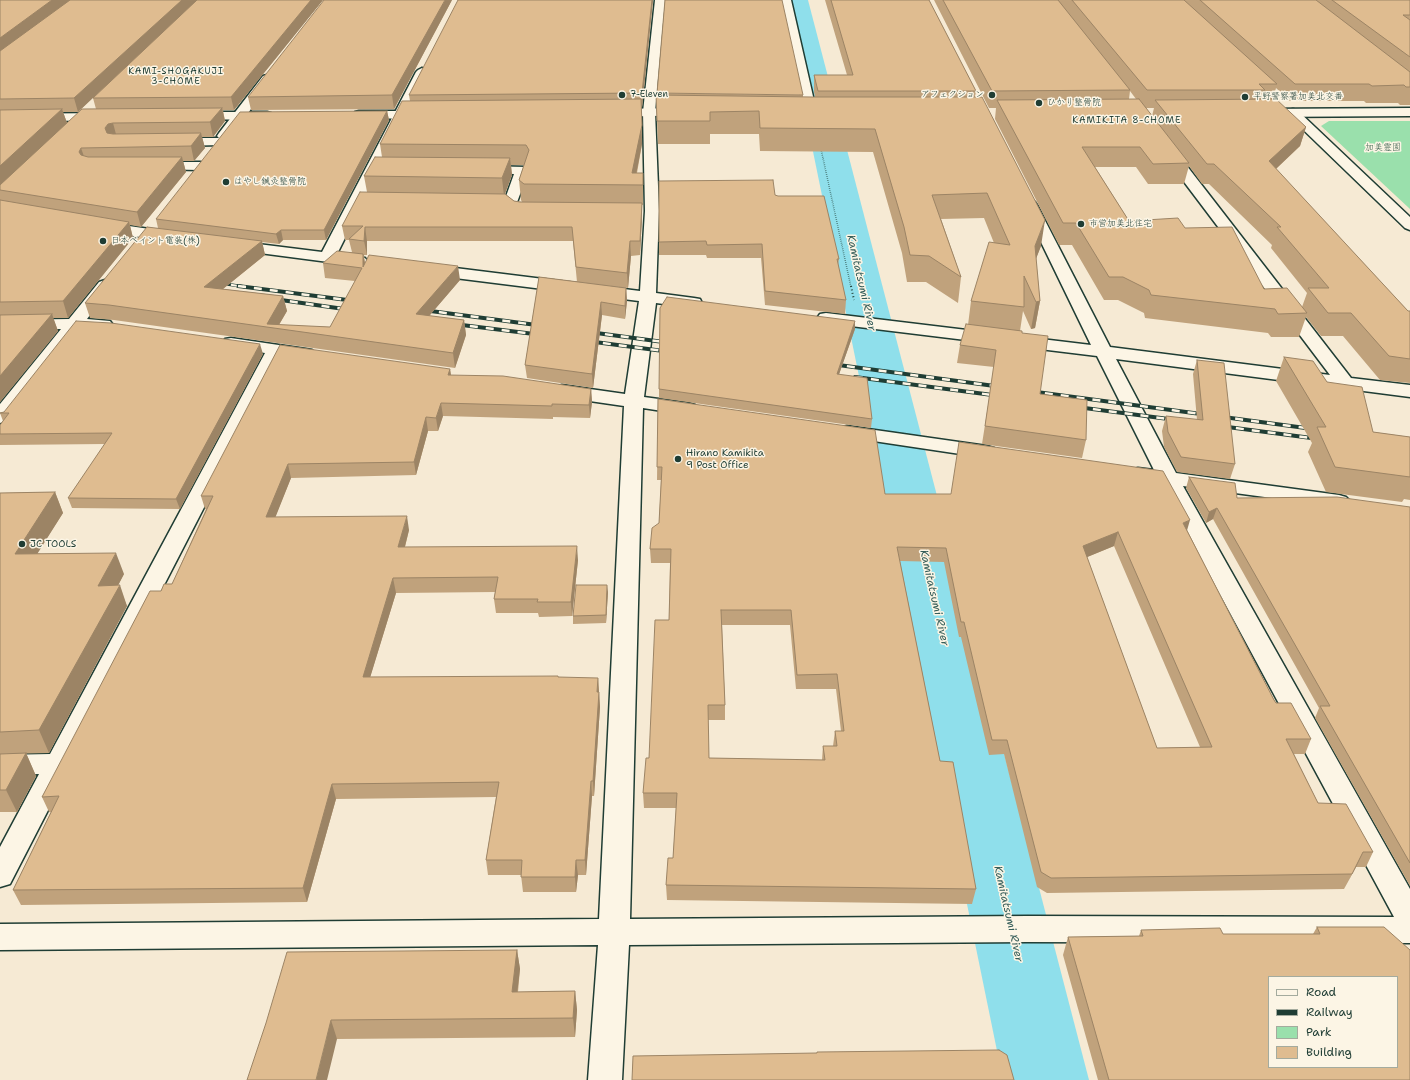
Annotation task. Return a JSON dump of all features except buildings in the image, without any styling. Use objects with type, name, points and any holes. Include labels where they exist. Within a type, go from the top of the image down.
[{"type":"street","points":[[605,1080],[614,933],[634,401],[648,297],[644,211],[649,112],[660,0]]},
{"type":"street","points":[[786,0],[817,114],[796,114]]},
{"type":"street","points":[[327,257],[427,61]]},
{"type":"street","points":[[190,178],[272,73]]},
{"type":"street","points":[[1281,103],[1410,225]]},
{"type":"street","points":[[66,133],[94,106]]},
{"type":"street","points":[[1247,113],[1410,112]]},
{"type":"street","points":[[602,113],[703,113]]},
{"type":"street","points":[[346,116],[439,115]]},
{"type":"street","points":[[184,116],[277,116]]},
{"type":"street","points":[[0,118],[114,117]]},
{"type":"street","points":[[1157,136],[1345,382]]},
{"type":"street","points":[[164,142],[218,142]]},
{"type":"street","points":[[138,166],[200,166]]},
{"type":"street","points":[[372,169],[388,169]]},
{"type":"street","points":[[467,170],[522,170],[516,206],[495,202]]},
{"type":"street","points":[[1023,191],[1168,478],[1410,916]]},
{"type":"street","points":[[356,200],[372,200]]},
{"type":"street","points":[[84,224],[185,239]]},
{"type":"street","points":[[217,243],[374,263]]},
{"type":"street","points":[[413,268],[710,305]]},
{"type":"street","points":[[0,417],[112,276]]},
{"type":"street","points":[[811,316],[1410,391]]},
{"type":"street","points":[[0,325],[74,324],[121,327]]},
{"type":"street","points":[[214,341],[323,357]]},
{"type":"street","points":[[0,875],[276,350]]},
{"type":"street","points":[[548,389],[704,411]]},
{"type":"street","points":[[0,392],[20,392]]},
{"type":"street","points":[[828,429],[1005,454]]},
{"type":"street","points":[[1122,472],[1356,504]]},
{"type":"street","points":[[0,765],[58,764]]},
{"type":"street","points":[[0,937],[1028,929],[1410,930]]},
{"type":"path","points":[[817,114],[836,208],[866,323]]},
{"type":"green space","name":"加美霊園","points":[[1329,121],[1410,121],[1410,209],[1321,126]]},
{"type":"waterway","name":"Kamitatsumi River","points":[[795,0],[1046,1080]]},
{"type":"railway","points":[[219,283],[246,287]]},
{"type":"railway","points":[[238,286],[355,301]]},
{"type":"railway","points":[[274,299],[351,310]]},
{"type":"railway","points":[[423,310],[544,326]]},
{"type":"railway","points":[[454,324],[542,335]]},
{"type":"railway","points":[[589,332],[671,343]]},
{"type":"railway","points":[[587,341],[671,352]]},
{"type":"railway","points":[[831,364],[1002,387]]},
{"type":"railway","points":[[855,377],[1000,396]]},
{"type":"railway","points":[[1029,391],[1313,429]]},
{"type":"railway","points":[[1077,407],[1176,420]]},
{"type":"railway","points":[[1220,426],[1319,439]]},
{"type":"place","name":"7-Eleven","points":[[622,95]]},
{"type":"place","name":"アフェクション","points":[[992,95]]},
{"type":"place","name":"平野警察署加美北交番","points":[[1245,97]]},
{"type":"place","name":"ひかり整骨院","points":[[1039,103]]},
{"type":"place","name":"はやし鍼灸整骨院","points":[[226,182]]},
{"type":"place","name":"市営加美北住宅","points":[[1081,224]]},
{"type":"place","name":"日本ペイント電装(株)","points":[[103,241]]},
{"type":"place","name":"Hirano Kamikita 9 Post Office","points":[[678,459]]},
{"type":"place","name":"JC TOOLS","points":[[22,544]]},
{"type":"district","name":"KAMI-SHOGAKUJI 3-CHOME","points":[[176,78]]},
{"type":"district","name":"KAMIKITA 8-CHOME","points":[[1127,121]]}]
